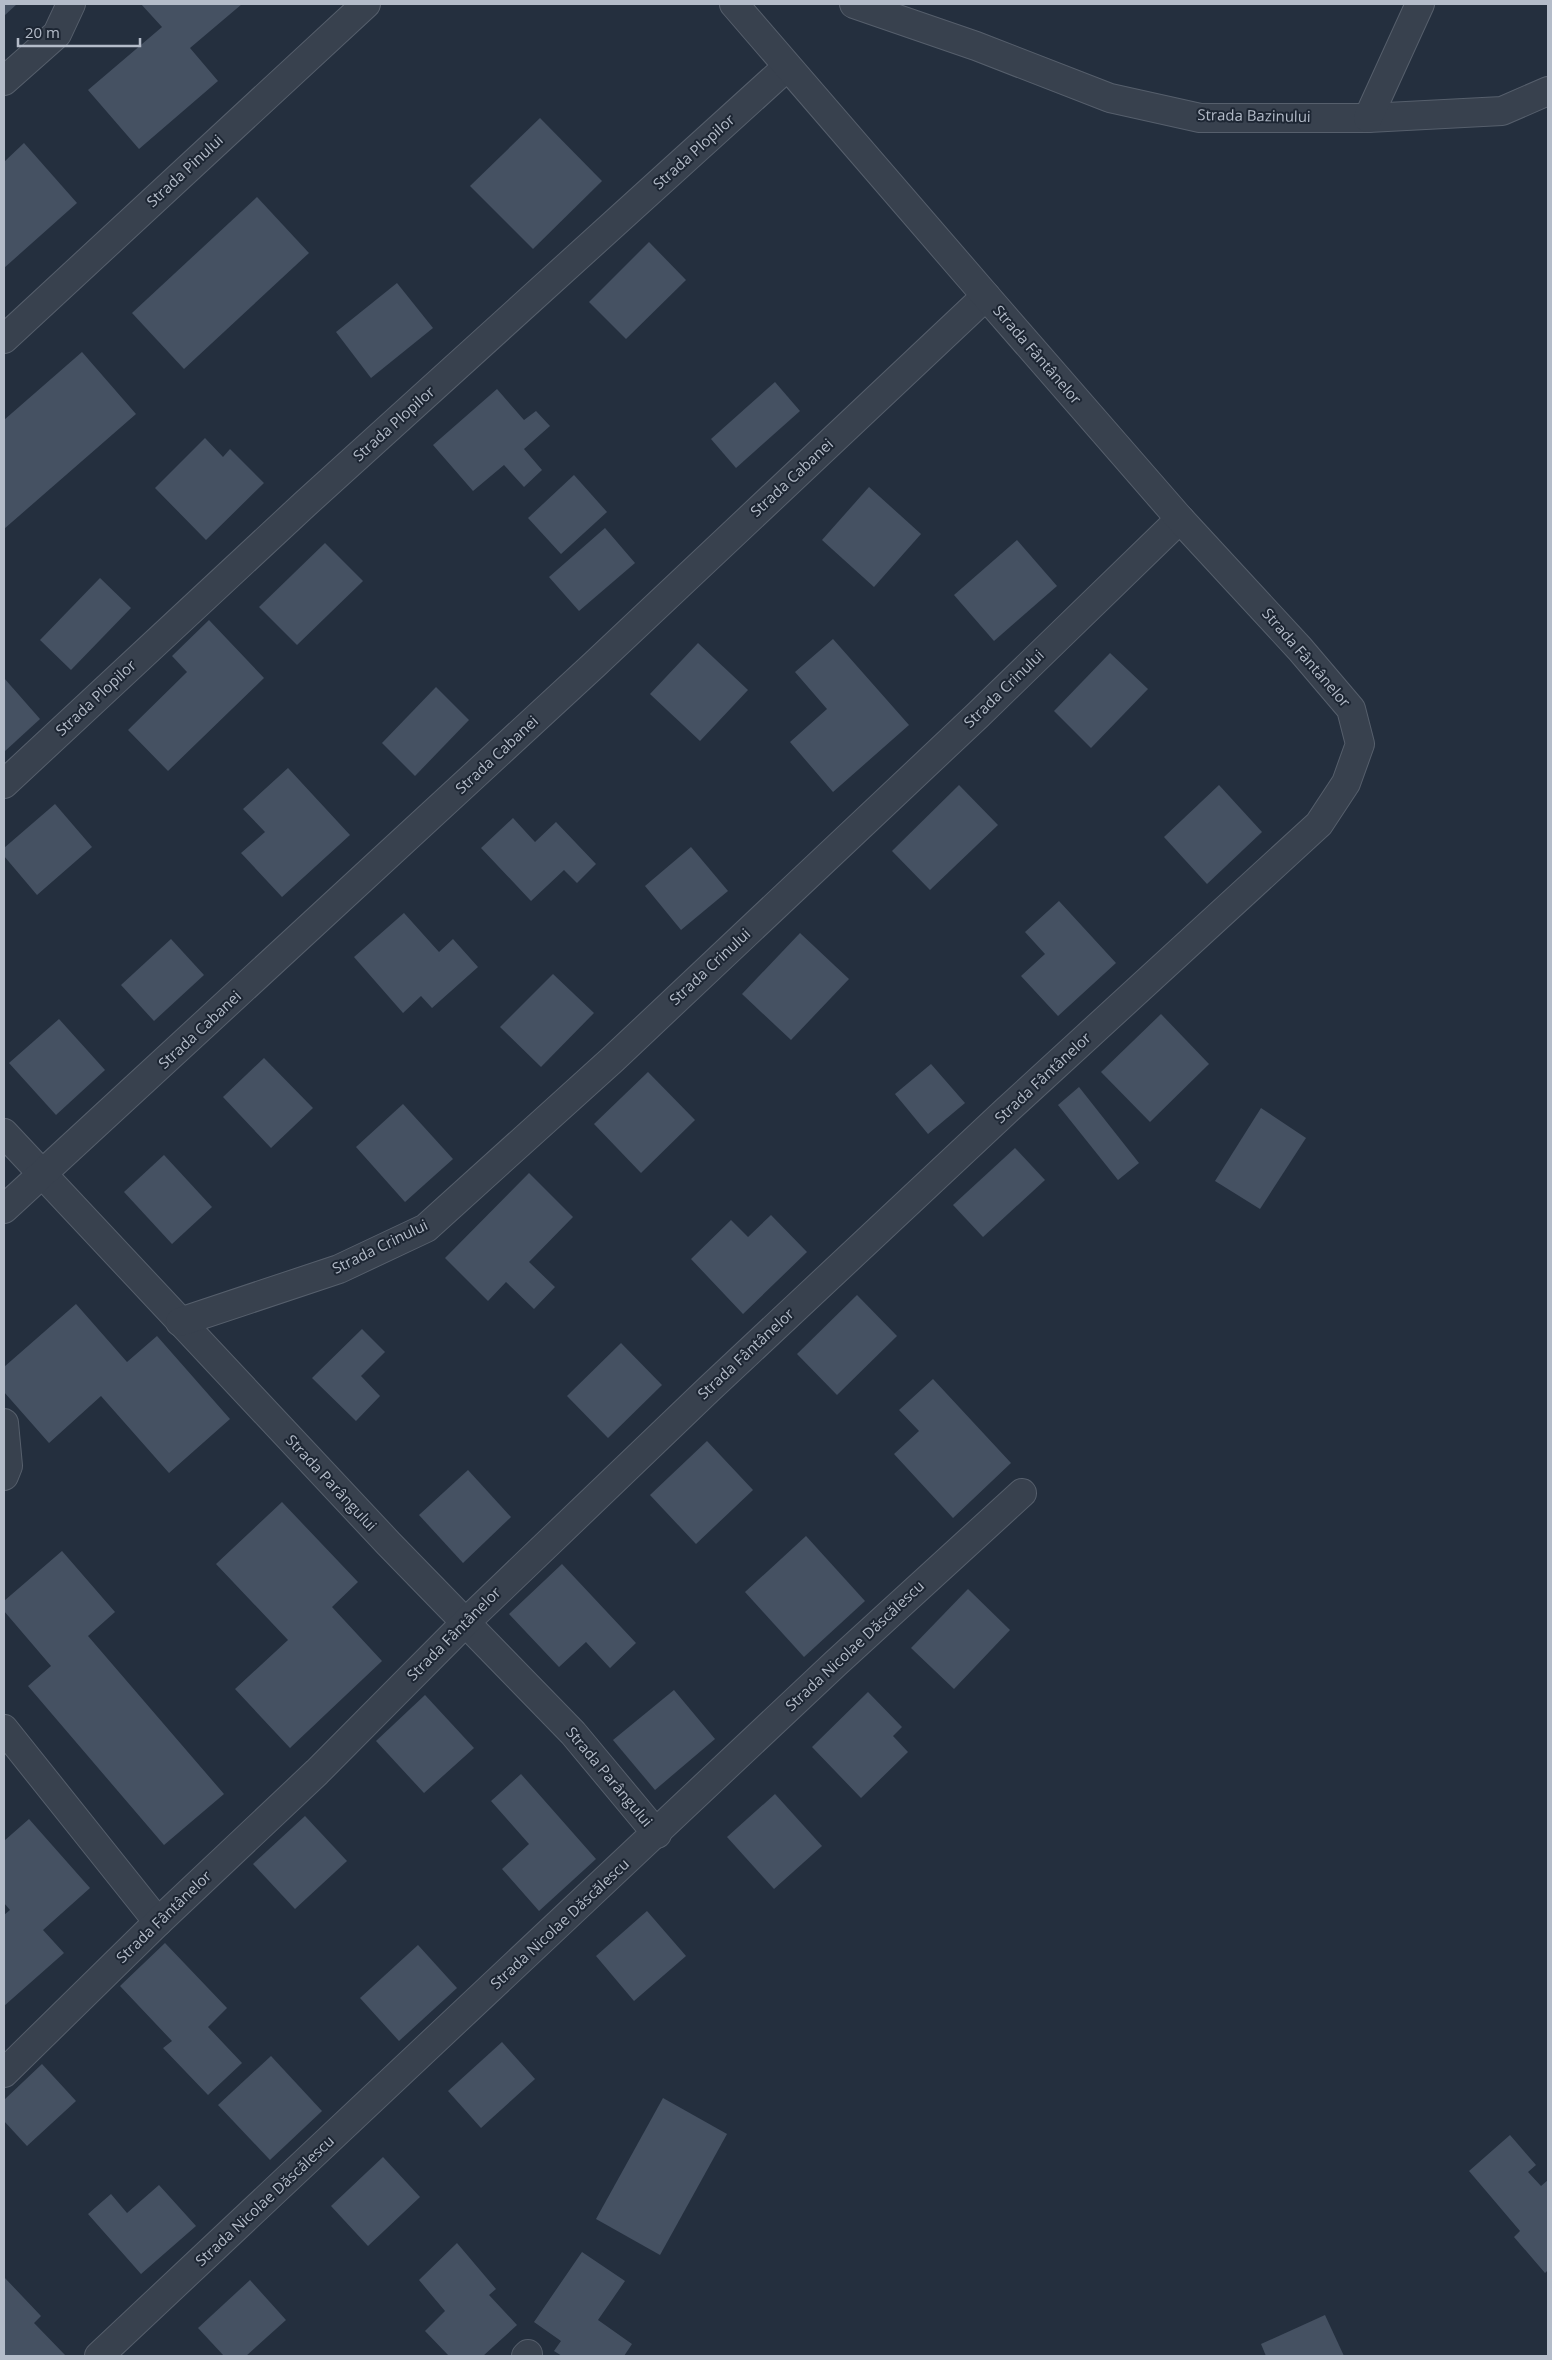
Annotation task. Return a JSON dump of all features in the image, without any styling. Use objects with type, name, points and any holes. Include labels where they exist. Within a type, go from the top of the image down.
[{"type":"street","points":[[4,81],[57,34],[71,4]]},
{"type":"street","name":"Strada Pinului","points":[[4,339],[366,4]]},
{"type":"street","name":"Strada Fântânelor","points":[[4,2073],[158,1922],[317,1772],[466,1622],[737,1362],[1006,1111],[1319,824],[1346,783],[1360,744],[1351,709],[1300,649],[1180,519],[734,4]]},
{"type":"street","name":"Strada Bazinului","points":[[854,4],[976,46],[1119,100],[1200,118],[1368,118],[1502,111],[1548,92]]},
{"type":"street","points":[[1368,118],[1420,4]]},
{"type":"street","name":"Strada Plopilor","points":[[4,784],[305,504],[787,67]]},
{"type":"street","name":"Strada Cabanei","points":[[4,1209],[587,672],[986,296]]},
{"type":"street","name":"Strada Crinului","points":[[180,1322],[339,1269],[426,1228],[613,1059],[978,715],[1180,519]]},
{"type":"street","name":"Strada Parângului","points":[[4,1133],[389,1544],[573,1734],[657,1834]]},
{"type":"street","points":[[4,1423],[8,1466],[4,1476]]},
{"type":"street","name":"Strada Nicolae Dăscălescu","points":[[99,2356],[657,1834],[836,1663],[1022,1492]]},
{"type":"street","points":[[4,1729],[158,1922]]},
{"type":"building","points":[[4,4],[17,4],[4,16]]},
{"type":"building","points":[[141,4],[242,4],[190,48],[218,81],[139,149],[88,90],[162,27]]},
{"type":"building","points":[[540,118],[602,181],[533,249],[470,186]]},
{"type":"building","points":[[24,143],[77,203],[4,268],[4,162]]},
{"type":"building","points":[[257,197],[309,253],[184,369],[132,313]]},
{"type":"building","points":[[649,242],[686,280],[626,339],[589,302]]},
{"type":"building","points":[[397,283],[433,328],[371,378],[336,332]]},
{"type":"building","points":[[82,352],[136,414],[4,529],[4,420]]},
{"type":"building","points":[[775,382],[800,411],[736,468],[711,439]]},
{"type":"building","points":[[497,389],[524,420],[536,411],[550,426],[524,449],[542,470],[524,487],[504,465],[473,491],[433,445]]},
{"type":"building","points":[[205,438],[223,457],[230,449],[264,483],[206,540],[155,488]]},
{"type":"building","points":[[574,475],[607,512],[561,554],[528,518]]},
{"type":"building","points":[[869,487],[921,534],[874,587],[822,540]]},
{"type":"building","points":[[605,528],[635,563],[579,611],[549,577]]},
{"type":"building","points":[[1017,540],[1057,586],[994,641],[954,595]]},
{"type":"building","points":[[325,543],[363,581],[297,645],[259,607]]},
{"type":"building","points":[[100,578],[131,608],[71,670],[40,640]]},
{"type":"building","points":[[209,620],[264,678],[168,771],[128,730],[187,672],[172,656]]},
{"type":"building","points":[[833,639],[909,725],[833,792],[790,742],[827,709],[795,672]]},
{"type":"building","points":[[698,643],[748,690],[700,741],[650,694]]},
{"type":"building","points":[[1110,653],[1148,689],[1091,748],[1054,711]]},
{"type":"building","points":[[4,678],[40,719],[4,752]]},
{"type":"building","points":[[436,687],[469,720],[415,776],[382,743]]},
{"type":"building","points":[[288,768],[350,835],[282,897],[241,853],[265,832],[243,809]]},
{"type":"building","points":[[959,785],[998,825],[930,890],[892,851]]},
{"type":"building","points":[[1219,785],[1262,832],[1207,884],[1164,837]]},
{"type":"building","points":[[55,804],[92,847],[37,895],[4,856],[4,848]]},
{"type":"building","points":[[513,818],[535,842],[556,822],[596,864],[577,883],[564,870],[531,901],[481,848]]},
{"type":"building","points":[[691,847],[728,891],[681,930],[645,886]]},
{"type":"building","points":[[1059,901],[1116,963],[1058,1016],[1021,976],[1045,954],[1025,932]]},
{"type":"building","points":[[404,913],[439,952],[453,939],[478,967],[432,1008],[421,996],[403,1013],[354,957]]},
{"type":"building","points":[[800,933],[849,979],[791,1040],[742,994]]},
{"type":"building","points":[[171,939],[204,975],[154,1021],[121,985]]},
{"type":"building","points":[[553,974],[594,1013],[541,1067],[500,1027]]},
{"type":"building","points":[[1161,1014],[1209,1064],[1150,1122],[1101,1072]]},
{"type":"building","points":[[59,1019],[105,1070],[56,1115],[9,1063]]},
{"type":"building","points":[[264,1058],[313,1108],[271,1148],[223,1097]]},
{"type":"building","points":[[931,1064],[965,1103],[928,1134],[895,1094]]},
{"type":"building","points":[[648,1072],[695,1120],[641,1173],[594,1124]]},
{"type":"building","points":[[1079,1087],[1139,1163],[1118,1180],[1058,1105]]},
{"type":"building","points":[[403,1104],[453,1159],[405,1202],[356,1147]]},
{"type":"building","points":[[1261,1108],[1306,1138],[1260,1209],[1215,1181]]},
{"type":"building","points":[[1015,1148],[1045,1180],[983,1237],[953,1205]]},
{"type":"building","points":[[164,1155],[212,1207],[172,1244],[124,1192]]},
{"type":"building","points":[[529,1173],[573,1217],[529,1262],[555,1287],[534,1309],[506,1282],[488,1301],[445,1258]]},
{"type":"building","points":[[771,1215],[807,1252],[743,1314],[691,1259],[731,1220],[748,1237]]},
{"type":"building","points":[[857,1295],[897,1336],[837,1395],[797,1354]]},
{"type":"building","points":[[76,1304],[127,1362],[157,1336],[230,1419],[169,1473],[101,1396],[49,1443],[4,1392],[4,1367]]},
{"type":"building","points":[[362,1329],[385,1352],[361,1376],[380,1396],[356,1421],[312,1378]]},
{"type":"building","points":[[621,1343],[662,1385],[608,1438],[567,1396]]},
{"type":"building","points":[[933,1379],[1011,1463],[953,1518],[894,1454],[919,1431],[899,1410]]},
{"type":"building","points":[[707,1441],[753,1490],[696,1544],[650,1495]]},
{"type":"building","points":[[468,1470],[511,1517],[463,1563],[419,1515]]},
{"type":"building","points":[[282,1502],[358,1582],[332,1607],[382,1661],[290,1748],[235,1689],[288,1640],[216,1564]]},
{"type":"building","points":[[806,1536],[865,1601],[804,1657],[745,1592]]},
{"type":"building","points":[[62,1551],[115,1612],[88,1636],[224,1794],[164,1845],[28,1686],[51,1666],[4,1611],[4,1601]]},
{"type":"building","points":[[562,1564],[636,1643],[610,1668],[586,1642],[559,1667],[509,1614]]},
{"type":"building","points":[[968,1589],[1010,1630],[954,1689],[911,1648]]},
{"type":"building","points":[[674,1690],[715,1739],[655,1790],[613,1740]]},
{"type":"building","points":[[868,1692],[902,1727],[893,1736],[908,1752],[861,1798],[812,1747]]},
{"type":"building","points":[[425,1695],[474,1748],[424,1793],[376,1741]]},
{"type":"building","points":[[521,1774],[596,1859],[539,1911],[502,1869],[529,1844],[491,1801]]},
{"type":"building","points":[[775,1794],[822,1846],[774,1889],[727,1837]]},
{"type":"building","points":[[305,1816],[347,1861],[295,1909],[253,1864]]},
{"type":"building","points":[[29,1819],[90,1888],[43,1930],[64,1953],[4,2006],[4,1915],[10,1910],[4,1903],[4,1841]]},
{"type":"building","points":[[647,1911],[686,1956],[634,2001],[596,1956]]},
{"type":"building","points":[[165,1943],[227,2008],[208,2027],[242,2063],[208,2095],[163,2048],[172,2041],[120,1986]]},
{"type":"building","points":[[418,1945],[457,1988],[399,2041],[360,1998]]},
{"type":"building","points":[[502,2042],[535,2079],[481,2128],[448,2091]]},
{"type":"building","points":[[271,2056],[322,2111],[270,2160],[218,2105]]},
{"type":"building","points":[[42,2064],[76,2101],[27,2146],[4,2121],[4,2100]]},
{"type":"building","points":[[663,2098],[727,2134],[660,2255],[596,2219]]},
{"type":"building","points":[[1510,2135],[1536,2165],[1528,2172],[1541,2186],[1548,2180],[1548,2270],[1545,2273],[1514,2237],[1520,2231],[1469,2171]]},
{"type":"building","points":[[383,2157],[420,2197],[368,2246],[331,2206]]},
{"type":"building","points":[[159,2185],[196,2226],[141,2274],[88,2214],[111,2194],[127,2213]]},
{"type":"building","points":[[457,2243],[496,2289],[489,2295],[517,2325],[483,2356],[449,2356],[425,2331],[445,2311],[419,2280]]},
{"type":"building","points":[[582,2252],[625,2281],[598,2320],[632,2344],[624,2356],[562,2356],[554,2351],[561,2341],[534,2322]]},
{"type":"building","points":[[4,2277],[41,2316],[34,2323],[66,2356],[4,2356]]},
{"type":"building","points":[[250,2280],[286,2320],[246,2356],[224,2356],[198,2328]]},
{"type":"building","points":[[1325,2315],[1344,2356],[1266,2356],[1261,2344]]}]
